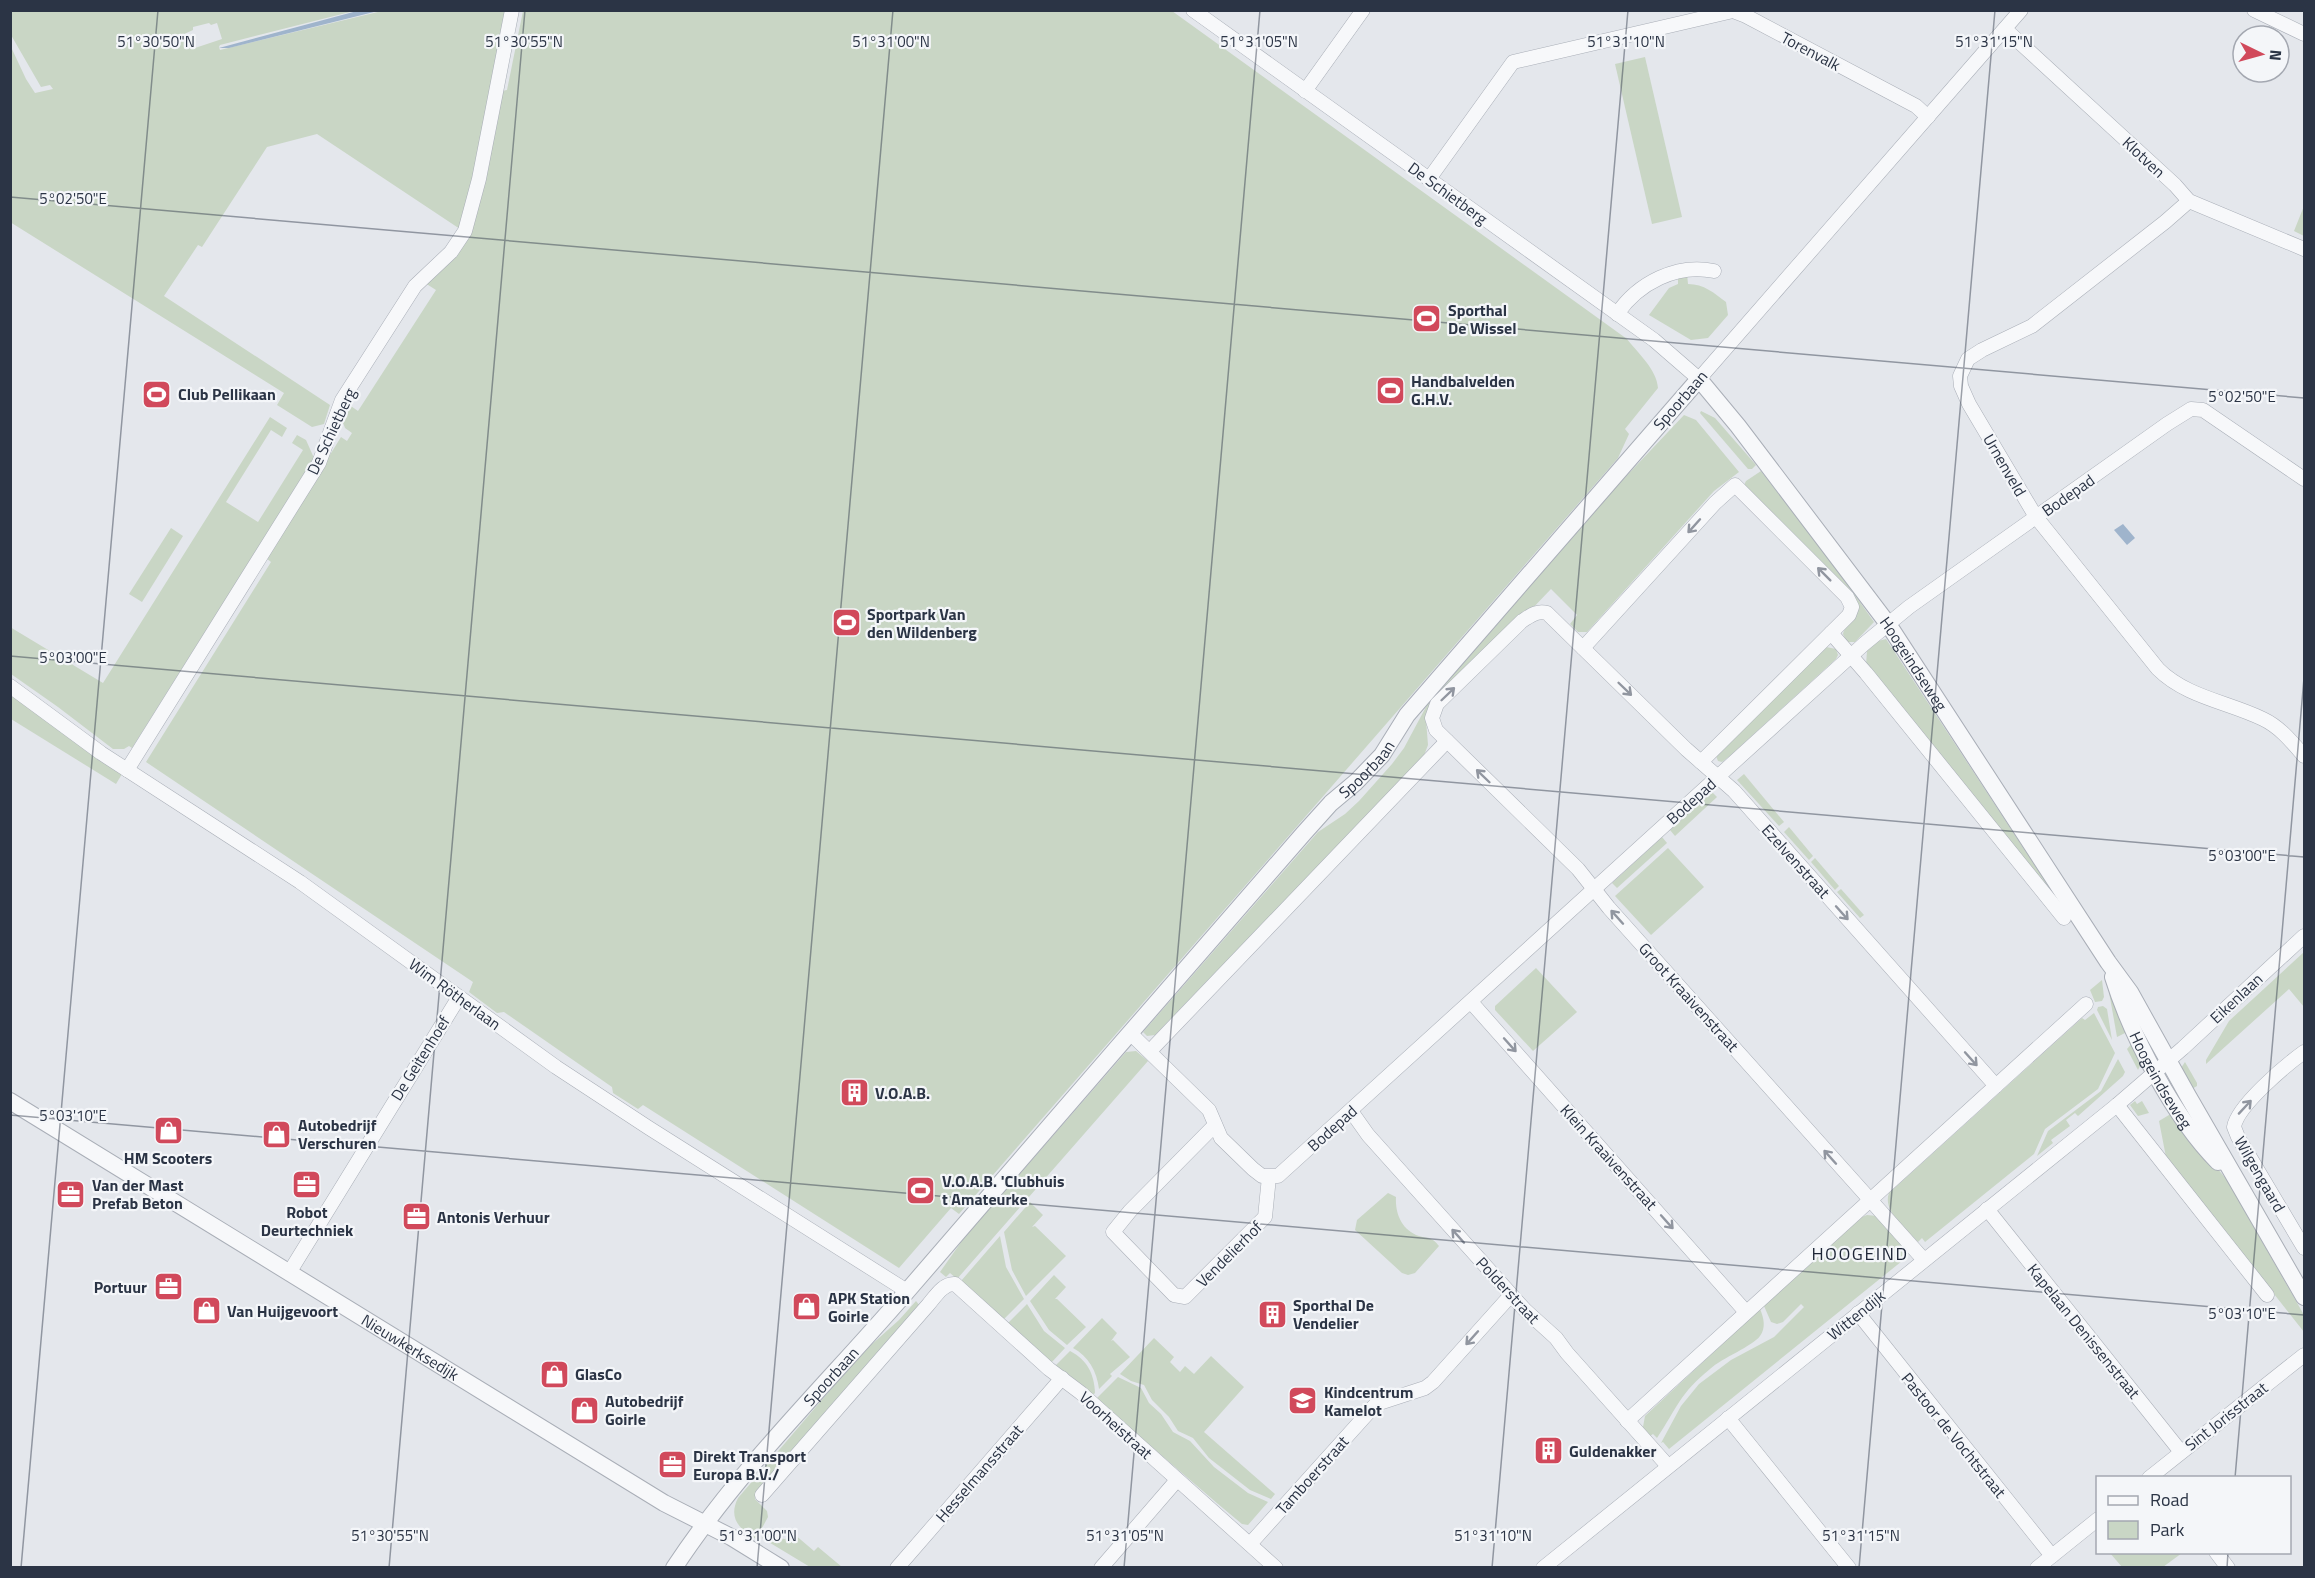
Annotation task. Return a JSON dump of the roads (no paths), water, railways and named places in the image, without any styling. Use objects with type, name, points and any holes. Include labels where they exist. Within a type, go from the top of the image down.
[{"type":"street","name":"De Schietberg","points":[[127,770],[319,463],[342,400],[415,286],[451,252],[465,231],[479,179],[512,10]]},
{"type":"street","name":"De Schietberg","points":[[1193,10],[1671,353],[1699,380]]},
{"type":"street","points":[[1305,91],[1363,10]]},
{"type":"street","name":"Spoorbaan","points":[[674,1568],[704,1523],[1330,803],[1356,782],[1382,755],[1407,715],[2021,10]]},
{"type":"street","points":[[2254,10],[2304,34]]},
{"type":"street","name":"Torenvalk","points":[[1429,179],[1513,62],[1733,11],[1916,106],[1928,117]]},
{"type":"street","name":"Klotven","points":[[2005,29],[2175,185],[2189,201],[2304,249]]},
{"type":"street","name":"Urnenveld","points":[[2189,201],[2032,326],[1975,354],[1963,367],[1961,386],[2036,517],[2164,675],[2177,685],[2265,719],[2280,730],[2304,756]]},
{"type":"street","points":[[1617,314],[1631,296],[1657,277],[1700,268],[1714,271]]},
{"type":"street","name":"Hoogeindseweg","points":[[1699,380],[1738,426],[1888,624],[2108,962],[2130,992],[2162,1066],[2239,1183],[2304,1297]]},
{"type":"street","name":"Bodepad","points":[[1269,1177],[1278,1176],[1288,1168],[1888,624],[2036,517],[2191,410],[2203,410],[2212,415],[2304,479]]},
{"type":"street","points":[[1150,1051],[1447,741],[1433,724],[1432,718],[1437,704],[1522,621],[1542,611],[1547,613],[1583,648],[1714,503],[1735,484],[1847,597],[1852,607],[1849,615],[1831,633],[2064,918]]},
{"type":"street","name":"Bodepad","points":[[1701,762],[1831,633]]},
{"type":"street","name":"Ezelvenstraat","points":[[1583,648],[1734,791],[1996,1086]]},
{"type":"street","name":"Wim Rötherlaan","points":[[10,686],[127,770],[300,882],[556,1067],[907,1291]]},
{"type":"street","name":"Groot Kraaivenstraat","points":[[1447,741],[1578,868],[1594,889],[1924,1260]]},
{"type":"street","name":"Eikenlaan","points":[[2162,1066],[2304,936]]},
{"type":"street","name":"De Geitenhoef","points":[[289,1273],[459,997]]},
{"type":"street","name":"Klein Kraaivenstraat","points":[[1471,1002],[1746,1312]]},
{"type":"street","points":[[1627,1420],[2086,1004]]},
{"type":"street","points":[[1130,1033],[1209,1110],[1221,1138],[1253,1169],[1269,1177]]},
{"type":"street","name":"Wilgengaard","points":[[2304,1052],[2240,1111],[2234,1127],[2304,1248]]},
{"type":"street","name":"Wittendijk","points":[[1543,1568],[2117,1105],[2162,1066]]},
{"type":"street","name":"Nieuwkerksedijk","points":[[10,1101],[664,1503],[704,1523],[781,1568]]},
{"type":"street","points":[[2117,1105],[2267,1294]]},
{"type":"street","name":"Polderstraat","points":[[1351,1111],[1368,1135],[1532,1318],[1556,1338],[1668,1466]]},
{"type":"street","name":"Vendelierhof","points":[[1215,1125],[1130,1211],[1113,1232],[1174,1294],[1185,1297],[1265,1217],[1269,1177]]},
{"type":"street","name":"Kapelaan Denissenstraat","points":[[1987,1209],[2181,1452]]},
{"type":"street","name":"Spoorbaan","points":[[762,1495],[935,1296],[949,1284],[955,1284]]},
{"type":"street","name":"Voorheistraat","points":[[955,1284],[1276,1568]]},
{"type":"street","name":"Tamboerstraat","points":[[1250,1544],[1376,1404],[1425,1388],[1433,1382],[1511,1295]]},
{"type":"street","name":"Pastoor de Vochtstraat","points":[[1858,1313],[2052,1556]]},
{"type":"street","name":"Sint Jorisstraat","points":[[2153,1476],[2181,1452],[2302,1361]]},
{"type":"street","name":"Hesselmansstraat","points":[[897,1568],[1062,1378]]},
{"type":"street","points":[[1728,1418],[1848,1568]]},
{"type":"street","points":[[1101,1568],[1177,1480]]},
{"type":"street","points":[[2037,1568],[2096,1520]]},
{"type":"street","points":[[2218,1554],[2228,1568]]},
{"type":"street","points":[[1556,1557],[1566,1568]]},
{"type":"water","points":[[357,11],[378,11],[229,48],[219,48]]},
{"type":"water","points":[[2123,524],[2135,538],[2127,545],[2114,530]]},
{"type":"place","name":"Sporthal De Wissel","points":[[1427,319]]},
{"type":"place","name":"Handbalvelden G.H.V.","points":[[1390,390]]},
{"type":"place","name":"Club Pellikaan","points":[[157,394]]},
{"type":"place","name":"Sportpark Van den Wildenberg","points":[[846,623]]},
{"type":"place","name":"V.O.A.B.","points":[[854,1093]]},
{"type":"place","name":"HM Scooters","points":[[168,1130]]},
{"type":"place","name":"Autobedrijf Verschuren","points":[[277,1134]]},
{"type":"place","name":"Robot Deurtechniek","points":[[307,1184]]},
{"type":"place","name":"V.O.A.B. 'Clubhuis t Amateurke","points":[[921,1190]]},
{"type":"place","name":"Van der Mast Prefab Beton","points":[[71,1194]]},
{"type":"place","name":"Antonis Verhuur","points":[[416,1217]]},
{"type":"place","name":"Portuur","points":[[168,1287]]},
{"type":"place","name":"APK Station Goirle","points":[[807,1307]]},
{"type":"place","name":"Van Huijgevoort","points":[[206,1311]]},
{"type":"place","name":"Sporthal De Vendelier","points":[[1272,1314]]},
{"type":"place","name":"GlasCo","points":[[554,1374]]},
{"type":"place","name":"Kindcentrum Kamelot","points":[[1303,1401]]},
{"type":"place","name":"Autobedrijf Goirle","points":[[584,1410]]},
{"type":"place","name":"Guldenakker","points":[[1548,1451]]},
{"type":"place","name":"Direkt Transport Europa B.V./","points":[[672,1465]]},
{"type":"district","name":"HOOGEIND","points":[[1860,1253]]}]
